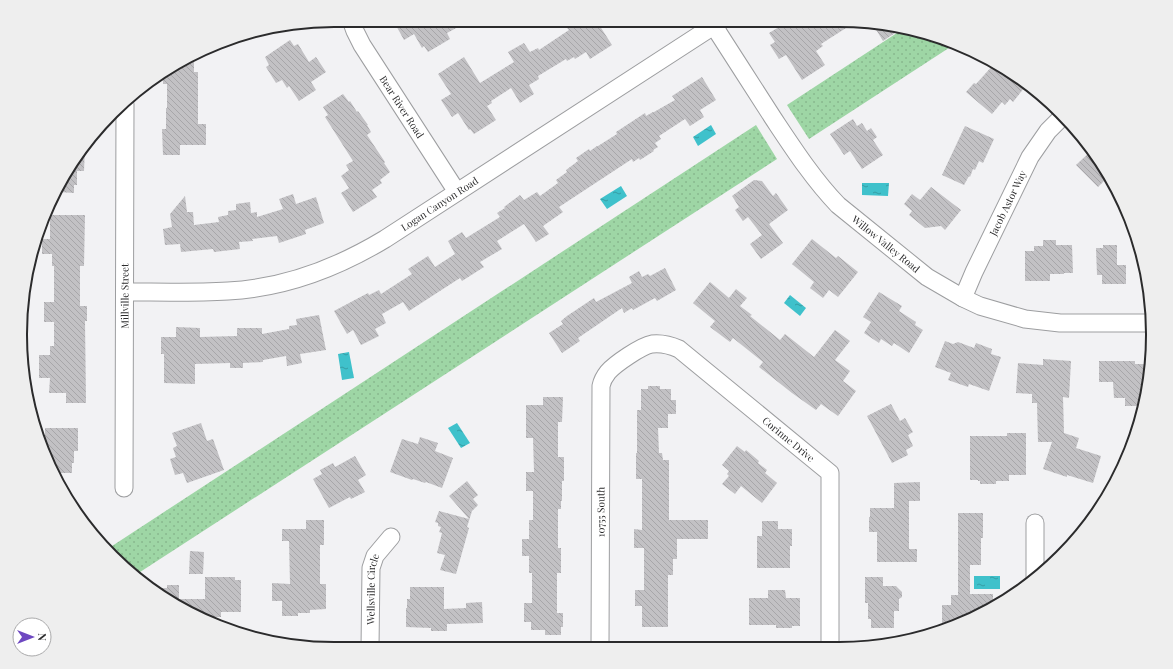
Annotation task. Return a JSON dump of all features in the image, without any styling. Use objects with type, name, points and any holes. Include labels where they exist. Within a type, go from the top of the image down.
[{"type":"street","name":"Bear River Road","points":[[354,27],[362,45],[457,192]]},
{"type":"street","name":"Logan Canyon Road","points":[[125,292],[204,292],[255,288],[279,284],[304,277],[332,266],[366,250],[457,192],[707,27]]},
{"type":"street","name":"Willow Valley Road","points":[[718,27],[794,150],[826,192],[838,205],[917,270],[940,286],[980,306],[1008,315],[1060,323],[1145,323]]},
{"type":"street","name":"Millville Street","points":[[124,488],[125,110]]},
{"type":"street","name":"Jacob Astor Way","points":[[963,298],[974,272],[1030,157],[1048,131],[1059,120]]},
{"type":"street","name":"Corinne Drive","points":[[604,377],[614,366],[640,348],[660,344],[672,346],[678,349],[830,472],[830,642]]},
{"type":"street","name":"10755 South","points":[[600,642],[600,391],[604,377]]},
{"type":"street","points":[[1035,523],[1035,571]]},
{"type":"street","name":"Wellsville Circle","points":[[370,642],[371,568],[375,556],[391,537]]},
{"type":"green space","points":[[897,33],[918,37],[949,48],[809,139],[787,105]]},
{"type":"green space","points":[[756,125],[777,159],[140,572],[112,546]]},
{"type":"water","points":[[711,125],[716,134],[698,146],[693,137]]},
{"type":"water","points":[[862,183],[889,183],[888,196],[862,195]]},
{"type":"water","points":[[621,186],[627,196],[607,209],[600,199]]},
{"type":"water","points":[[790,295],[806,308],[800,316],[784,303]]},
{"type":"water","points":[[349,352],[354,378],[342,380],[338,354]]},
{"type":"water","points":[[457,423],[470,443],[461,448],[448,428]]},
{"type":"water","points":[[974,576],[1000,576],[1000,589],[974,589]]},
{"type":"building","points":[[397,27],[458,27],[447,33],[450,39],[428,52],[424,46],[422,48],[414,34],[404,40]]},
{"type":"building","points":[[600,27],[612,45],[590,59],[586,52],[575,59],[574,57],[567,61],[566,59],[538,76],[539,79],[529,85],[534,94],[520,103],[511,88],[491,101],[492,103],[487,106],[496,120],[474,134],[470,129],[469,130],[458,113],[452,117],[441,100],[451,94],[438,74],[464,57],[480,83],[514,62],[508,52],[524,43],[530,52],[538,48],[539,50],[569,30],[567,28]]},
{"type":"building","points":[[779,27],[847,27],[821,44],[823,46],[816,51],[825,65],[802,80],[786,55],[779,59],[770,45],[775,42],[769,33]]},
{"type":"building","points":[[876,30],[896,33],[883,41]]},
{"type":"building","points":[[290,40],[294,46],[298,44],[309,62],[316,57],[326,72],[311,82],[316,90],[299,101],[289,86],[287,88],[282,80],[276,83],[266,67],[269,65],[265,57]]},
{"type":"building","points":[[194,62],[194,72],[198,72],[198,124],[206,124],[206,145],[180,145],[180,155],[163,155],[162,129],[166,129],[167,84],[163,84],[163,80],[181,68]]},
{"type":"building","points":[[991,67],[1023,89],[1013,102],[1010,99],[1005,105],[1002,102],[992,114],[966,92],[974,83],[976,84]]},
{"type":"building","points":[[702,77],[716,100],[700,110],[704,117],[690,126],[685,119],[659,136],[661,139],[655,143],[658,147],[653,150],[654,151],[640,160],[639,158],[633,162],[632,159],[559,207],[563,212],[543,226],[549,234],[536,242],[524,224],[497,241],[502,249],[480,262],[484,267],[462,281],[460,278],[409,311],[403,302],[382,314],[386,323],[375,329],[379,336],[361,345],[353,330],[347,334],[334,311],[368,293],[369,295],[379,290],[381,294],[412,274],[408,269],[428,256],[435,267],[455,254],[448,241],[462,232],[466,238],[500,217],[497,213],[520,195],[524,200],[537,192],[540,196],[558,183],[556,180],[578,161],[576,158],[617,134],[616,132],[645,113],[646,116],[675,100],[672,96]]},
{"type":"building","points":[[343,94],[368,125],[371,132],[367,135],[390,172],[380,180],[382,183],[372,190],[377,197],[353,212],[341,193],[349,188],[341,176],[349,170],[346,165],[353,161],[325,117],[328,115],[323,107]]},
{"type":"building","points":[[853,119],[857,126],[862,123],[867,131],[871,128],[877,137],[873,140],[883,155],[862,169],[850,151],[844,155],[830,134]]},
{"type":"building","points":[[965,126],[994,139],[983,163],[979,161],[975,170],[973,169],[970,177],[969,176],[964,185],[942,175]]},
{"type":"building","points":[[1087,154],[1105,180],[1098,187],[1076,165]]},
{"type":"building","points":[[85,156],[84,171],[77,171],[77,185],[74,185],[74,193],[62,192]]},
{"type":"building","points":[[754,180],[762,181],[773,196],[776,193],[788,210],[769,224],[783,243],[761,259],[750,244],[762,235],[748,217],[743,221],[735,210],[739,207],[732,196]]},
{"type":"building","points":[[931,187],[961,210],[945,230],[941,226],[925,228],[909,215],[912,211],[904,204],[912,194],[920,200]]},
{"type":"building","points":[[293,194],[296,204],[316,197],[324,223],[305,230],[306,234],[279,243],[277,236],[239,242],[240,249],[214,252],[213,249],[181,252],[180,244],[165,245],[163,229],[172,227],[170,214],[185,196],[187,212],[193,212],[194,225],[219,222],[218,217],[228,215],[228,211],[236,210],[236,204],[250,202],[251,213],[257,212],[257,217],[283,209],[279,199]]},
{"type":"building","points":[[51,215],[85,215],[84,266],[80,266],[80,306],[87,306],[87,321],[85,321],[86,403],[66,403],[66,393],[49,393],[50,378],[39,378],[39,355],[50,355],[50,346],[54,346],[54,322],[44,322],[44,302],[54,302],[54,266],[52,266],[52,254],[42,254],[42,239],[50,239]]},
{"type":"building","points":[[812,239],[836,258],[838,256],[858,272],[838,297],[829,290],[823,298],[810,288],[814,282],[792,264]]},
{"type":"building","points":[[1043,240],[1056,240],[1056,245],[1072,245],[1073,273],[1050,274],[1050,281],[1025,281],[1025,251],[1034,251],[1034,246],[1043,246]]},
{"type":"building","points":[[1103,245],[1117,245],[1117,265],[1126,265],[1126,284],[1102,284],[1102,275],[1097,275],[1096,248],[1103,248]]},
{"type":"building","points":[[665,268],[676,290],[657,301],[655,298],[633,310],[632,308],[624,313],[622,308],[578,338],[580,341],[562,353],[549,333],[563,324],[561,321],[567,316],[594,298],[596,302],[632,283],[629,277],[639,271],[642,277],[648,274],[650,276]]},
{"type":"building","points":[[710,282],[729,298],[736,289],[747,298],[740,306],[752,315],[750,316],[780,340],[785,334],[814,357],[835,330],[850,341],[835,360],[850,371],[843,381],[856,391],[838,416],[821,404],[816,410],[759,367],[763,362],[733,338],[730,342],[710,327],[715,321],[693,303]]},
{"type":"building","points":[[879,292],[902,306],[899,311],[916,322],[915,325],[923,330],[909,353],[894,343],[892,346],[881,339],[879,343],[864,333],[871,322],[863,317]]},
{"type":"building","points":[[319,315],[326,350],[300,354],[302,363],[287,366],[286,356],[263,360],[263,362],[243,363],[243,368],[230,368],[230,363],[195,364],[195,384],[164,383],[164,354],[161,354],[161,337],[176,337],[176,327],[200,328],[200,337],[237,336],[237,328],[262,328],[262,334],[289,329],[289,326],[297,325],[296,319]]},
{"type":"building","points":[[945,341],[953,344],[958,342],[974,348],[976,343],[992,349],[991,354],[1001,357],[989,391],[969,384],[968,387],[948,380],[951,373],[935,367]]},
{"type":"building","points":[[1043,359],[1071,361],[1069,398],[1063,397],[1064,433],[1079,438],[1076,448],[1101,456],[1093,483],[1067,475],[1067,477],[1043,469],[1052,442],[1038,442],[1037,403],[1032,403],[1032,394],[1016,393],[1018,363],[1043,365]]},
{"type":"building","points":[[1099,361],[1135,361],[1135,364],[1144,364],[1138,406],[1125,406],[1125,398],[1114,398],[1113,382],[1099,382]]},
{"type":"building","points":[[648,386],[660,386],[660,389],[671,389],[671,400],[676,400],[676,414],[668,414],[668,428],[658,428],[659,453],[662,453],[663,460],[669,460],[669,520],[708,520],[708,539],[677,539],[677,559],[673,559],[673,575],[668,575],[668,627],[642,627],[642,606],[635,606],[635,590],[644,590],[644,548],[634,548],[634,529],[642,530],[642,479],[636,479],[637,410],[641,410],[641,389],[648,389]]},
{"type":"building","points":[[543,397],[563,397],[562,422],[558,422],[558,457],[564,457],[562,501],[561,509],[558,509],[558,548],[561,548],[561,573],[557,573],[557,613],[563,613],[563,627],[561,627],[561,635],[545,635],[545,630],[531,630],[531,622],[524,622],[524,603],[532,603],[532,573],[529,573],[529,556],[522,556],[522,539],[529,539],[529,520],[533,520],[533,491],[526,491],[526,472],[534,472],[533,438],[526,438],[526,405],[543,405]]},
{"type":"building","points":[[891,404],[900,421],[905,418],[913,432],[908,435],[913,446],[906,450],[908,455],[892,463],[867,416]]},
{"type":"building","points":[[201,423],[207,441],[213,439],[224,470],[187,483],[183,473],[175,475],[170,459],[176,457],[173,448],[177,446],[172,433]]},
{"type":"building","points":[[45,428],[78,428],[78,451],[74,451],[72,473],[60,473],[50,452],[44,435]]},
{"type":"building","points":[[1007,433],[1026,433],[1026,475],[1009,475],[1009,481],[996,481],[996,484],[980,484],[980,481],[978,480],[970,480],[970,436],[1007,436]]},
{"type":"building","points":[[420,437],[438,443],[435,451],[453,458],[442,488],[390,472],[402,439],[418,444]]},
{"type":"building","points":[[737,446],[745,452],[746,450],[759,461],[758,463],[767,470],[765,473],[777,483],[762,503],[741,486],[735,494],[722,484],[729,476],[727,474],[729,471],[722,465]]},
{"type":"building","points":[[355,456],[366,475],[358,480],[365,492],[351,499],[350,497],[329,508],[313,479],[322,474],[320,470],[333,463],[335,467]]},
{"type":"building","points":[[467,481],[478,495],[473,499],[478,505],[472,511],[467,527],[469,528],[456,574],[440,570],[445,555],[437,553],[442,533],[439,532],[441,527],[435,522],[439,511],[469,519],[449,496]]},
{"type":"building","points":[[920,482],[920,501],[909,501],[909,549],[917,549],[917,562],[877,562],[877,532],[869,532],[870,508],[894,508],[894,483]]},
{"type":"building","points":[[958,513],[983,513],[981,565],[970,565],[970,594],[993,594],[993,600],[956,619],[942,624],[942,605],[951,605],[951,595],[958,595]]},
{"type":"building","points":[[306,520],[324,520],[324,545],[320,545],[320,584],[326,584],[326,609],[310,610],[310,613],[298,613],[298,616],[282,616],[282,601],[272,601],[272,583],[290,584],[289,541],[282,541],[282,529],[306,529]]},
{"type":"building","points":[[762,521],[778,521],[778,529],[792,529],[790,568],[757,568],[757,536],[762,536]]},
{"type":"building","points":[[190,551],[204,552],[203,574],[189,574]]},
{"type":"building","points":[[205,577],[235,577],[235,580],[241,580],[241,612],[221,612],[221,617],[213,617],[198,610],[181,601],[161,588],[167,588],[167,585],[179,585],[179,599],[205,599]]},
{"type":"building","points":[[865,577],[883,577],[883,586],[896,586],[902,592],[902,597],[899,599],[899,611],[894,611],[894,628],[871,628],[871,619],[868,619],[868,603],[865,603]]},
{"type":"building","points":[[410,587],[444,587],[444,609],[466,608],[466,603],[482,602],[483,623],[447,624],[447,631],[431,631],[431,628],[406,627],[406,608],[407,599],[410,599]]},
{"type":"building","points":[[768,590],[785,590],[786,598],[800,598],[800,626],[792,626],[792,628],[776,628],[776,625],[749,625],[749,598],[768,598]]}]
